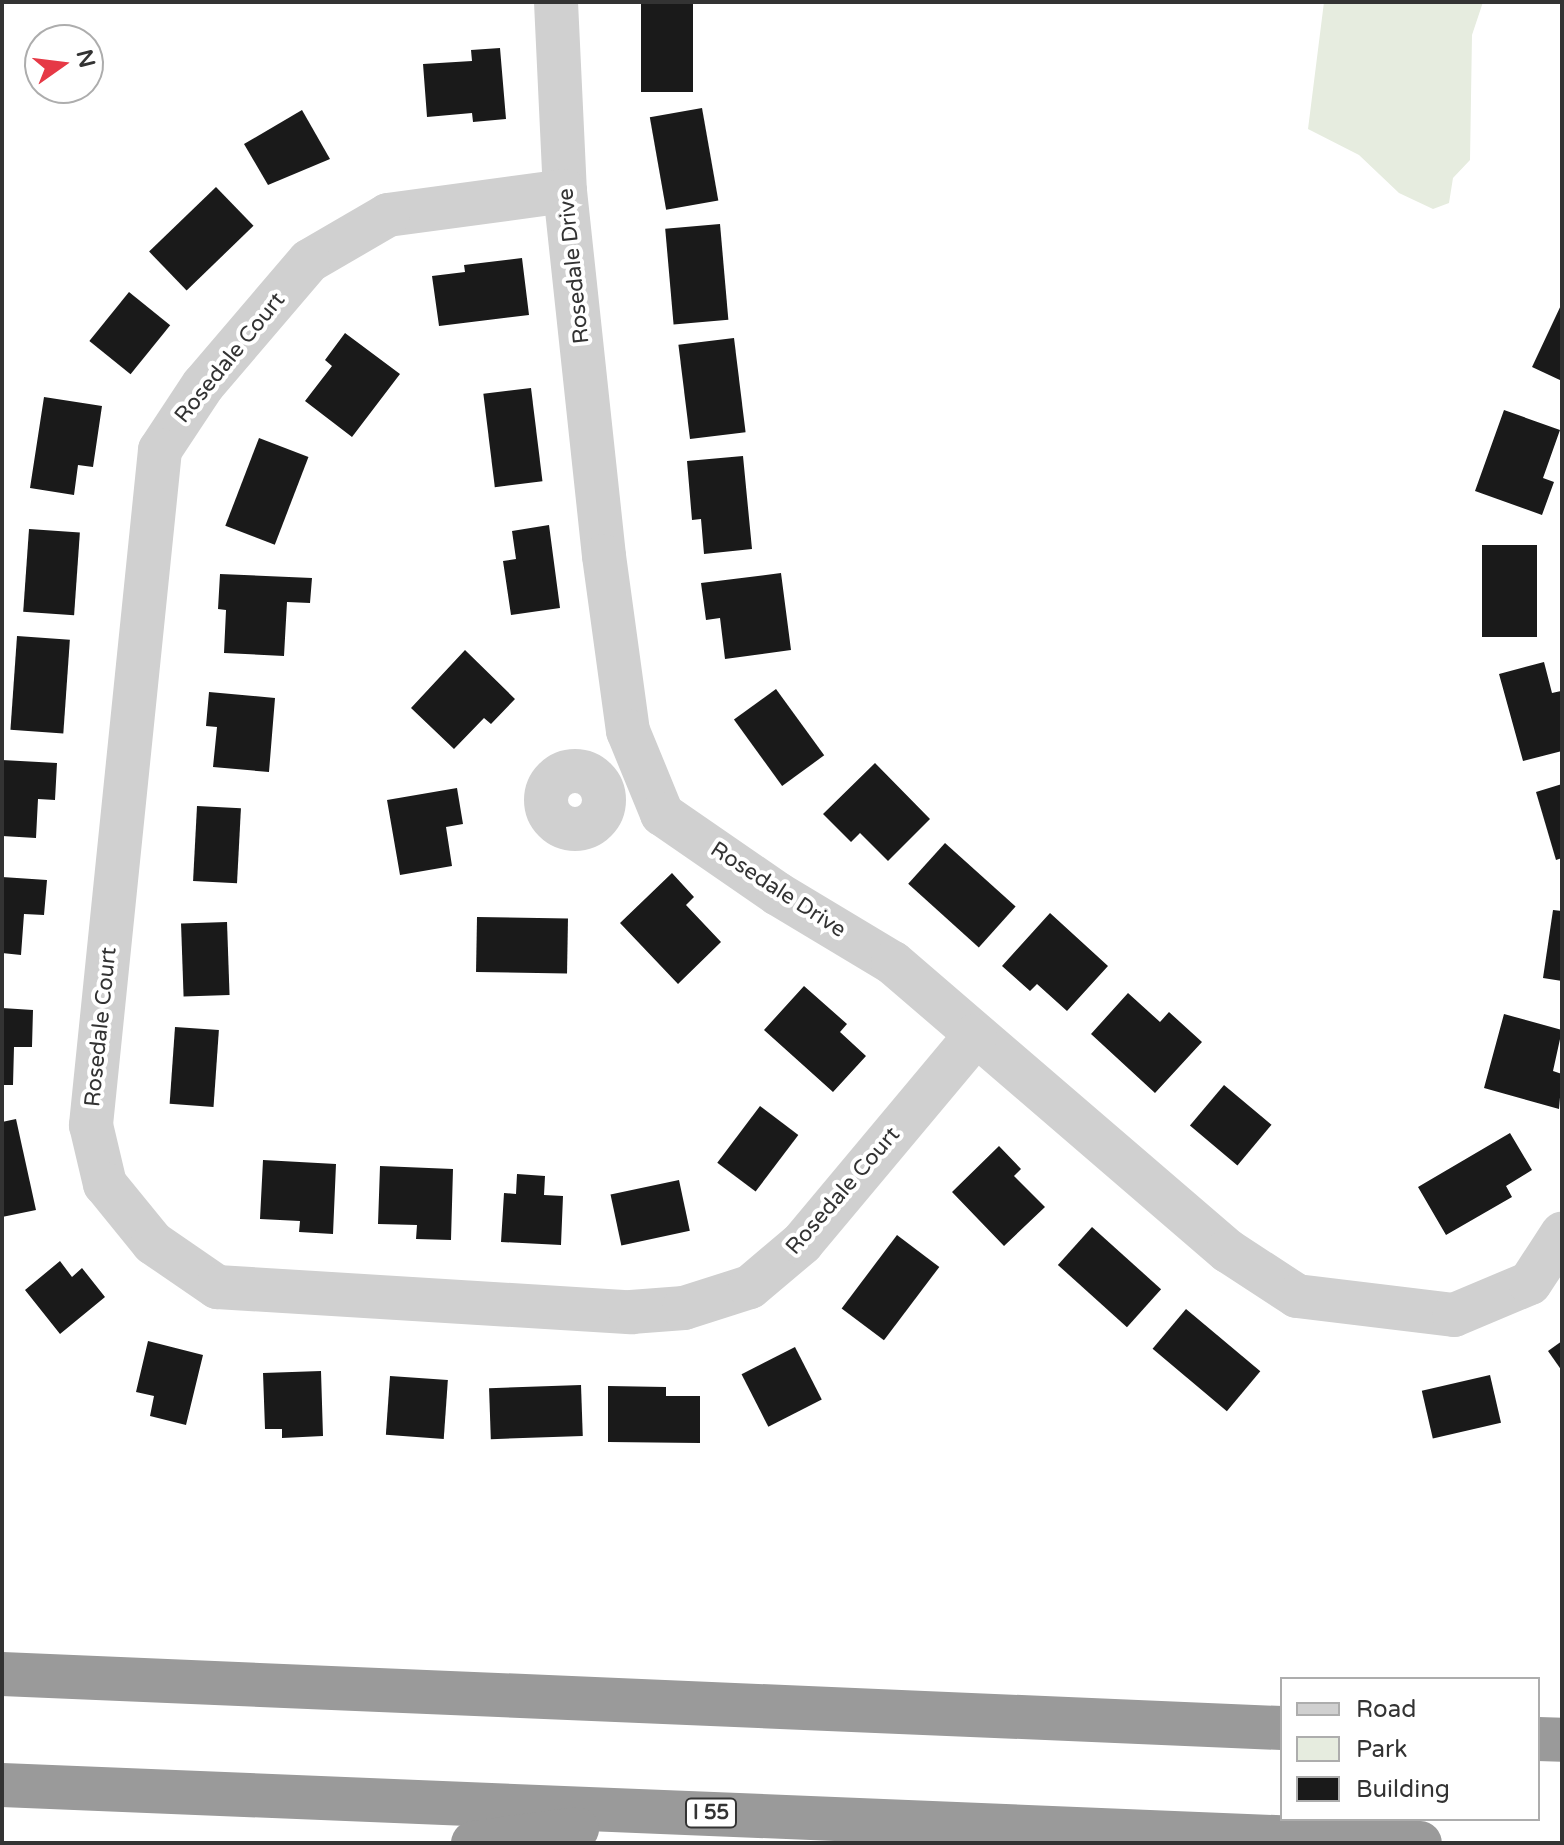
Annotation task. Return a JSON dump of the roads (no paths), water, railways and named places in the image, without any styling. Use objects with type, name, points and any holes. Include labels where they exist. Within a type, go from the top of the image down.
[{"type":"highway","points":[[2,1674],[1280,1728]]},
{"type":"highway","points":[[1540,1739],[1562,1740]]},
{"type":"highway","name":"I 55","points":[[2,1785],[1420,1843]]},
{"type":"highway","points":[[473,1843],[697,1813]]},
{"type":"street","name":"Rosedale Drive","points":[[556,2],[565,191],[604,556],[628,731],[662,814],[778,894],[893,963],[1228,1251],[1297,1296],[1454,1315],[1530,1283],[1562,1234]]},
{"type":"street","name":"Rosedale Court","points":[[565,191],[388,215],[309,261],[203,385],[160,450],[91,1125],[105,1184],[153,1243],[217,1287],[631,1312],[684,1308],[750,1287],[802,1243],[975,1036]]},
{"type":"street","points":[[601,785],[642,764]]}]
